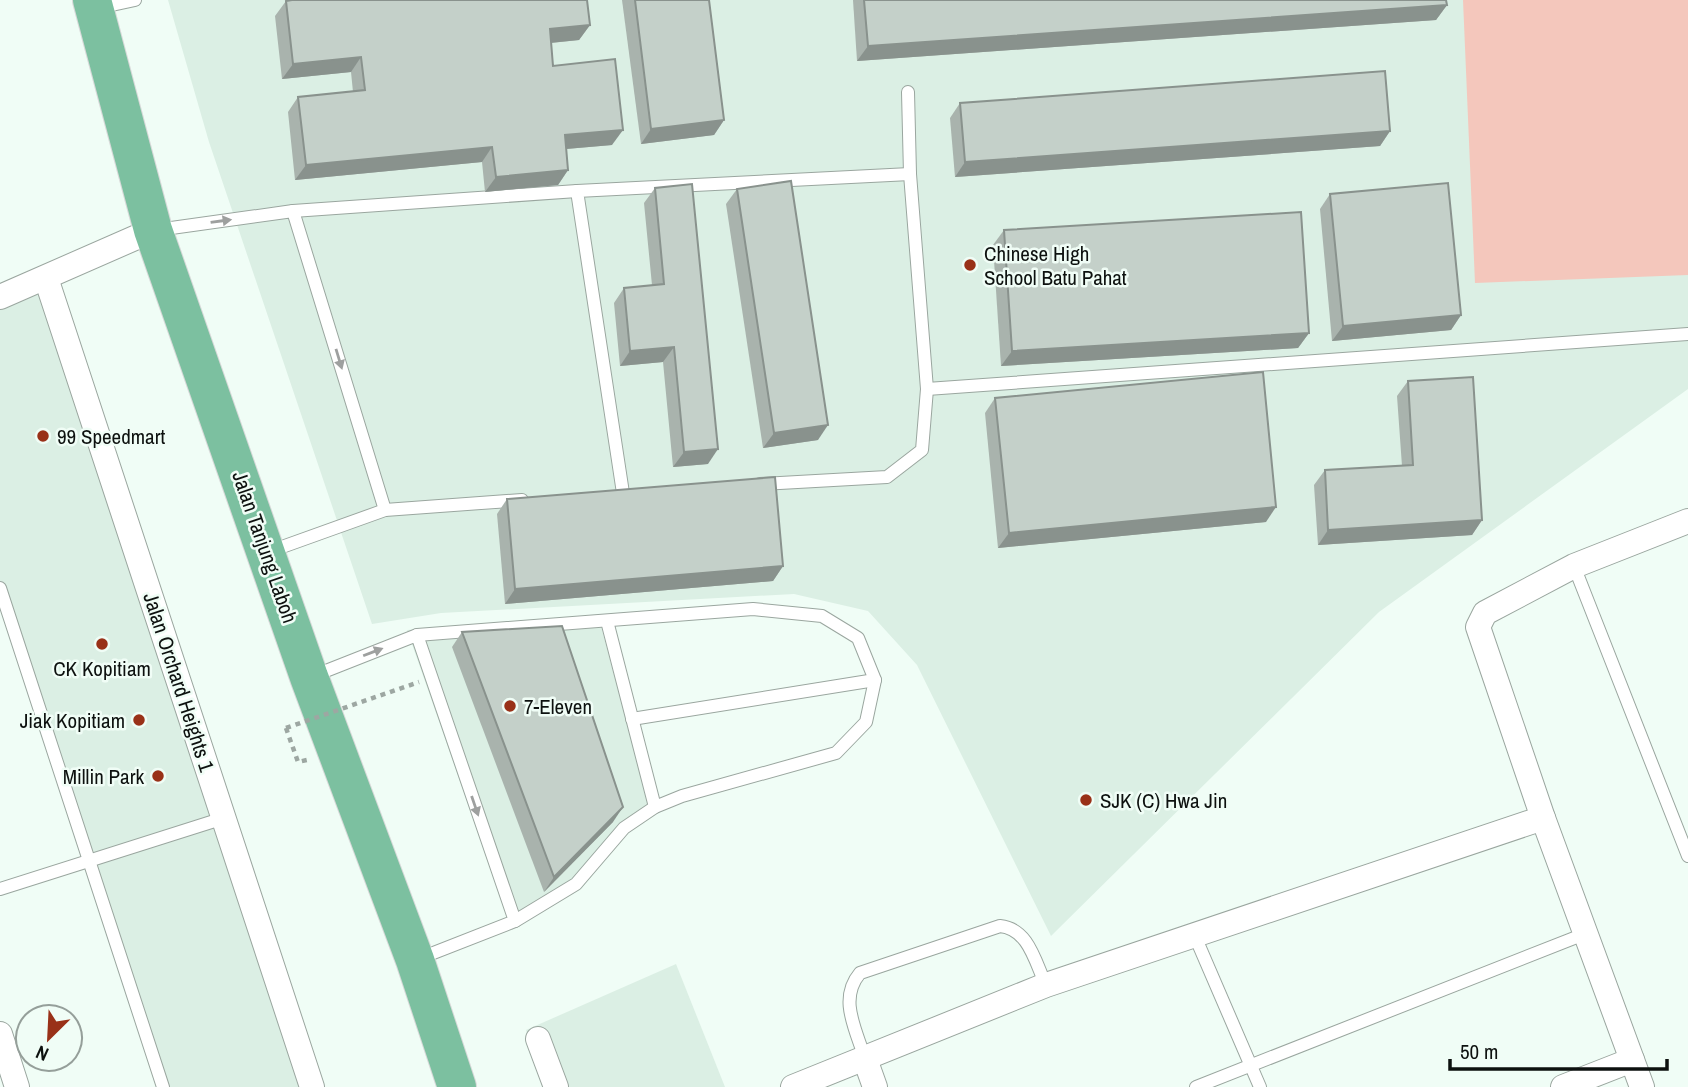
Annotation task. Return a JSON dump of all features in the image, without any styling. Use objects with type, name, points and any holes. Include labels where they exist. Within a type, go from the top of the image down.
[{"type":"highway","name":"Jalan Tanjung Laboh","points":[[93,5],[153,230],[268,552],[309,677],[415,960],[457,1087]]},
{"type":"street","points":[[0,297],[153,230]]},
{"type":"street","name":"Jalan Orchard Heights 1","points":[[46,278],[312,1087]]},
{"type":"street","points":[[1642,1087],[1543,818],[1478,627],[1485,613],[1574,566],[1688,521]]},
{"type":"street","points":[[793,1087],[1046,985],[1543,818]]},
{"type":"street","points":[[0,1034],[17,1087]]},
{"type":"street","points":[[538,1040],[556,1087]]},
{"type":"street","points":[[865,1059],[875,1087]]},
{"type":"street","points":[[1563,1087],[1632,1060]]},
{"type":"lane","points":[[93,5],[135,0]]},
{"type":"lane","points":[[748,485],[887,477],[922,450],[928,389],[910,174],[908,92]]},
{"type":"lane","points":[[153,230],[293,211],[577,191],[910,174]]},
{"type":"lane","points":[[577,191],[617,493],[637,492]]},
{"type":"lane","points":[[293,211],[385,510]]},
{"type":"lane","points":[[928,389],[1688,334]]},
{"type":"lane","points":[[268,552],[385,510],[531,499]]},
{"type":"lane","points":[[1574,566],[1688,856]]},
{"type":"lane","points":[[0,588],[163,1087]]},
{"type":"lane","points":[[309,677],[417,635],[753,609],[822,617],[858,638],[875,680],[866,722],[836,753],[682,796],[655,807],[624,828],[576,884],[514,921],[415,960]]},
{"type":"lane","points":[[607,621],[655,807]]},
{"type":"lane","points":[[417,635],[514,921]]},
{"type":"lane","points":[[632,719],[875,680]]},
{"type":"lane","points":[[0,888],[224,818]]},
{"type":"lane","points":[[865,1059],[847,1000],[850,985],[860,973],[1000,926],[1011,927],[1022,934],[1046,985]]},
{"type":"lane","points":[[1196,1087],[1587,933]]},
{"type":"lane","points":[[1194,934],[1260,1087]]},
{"type":"path","points":[[298,762],[286,728],[419,682]]},
{"type":"shaded area","name":"Chinese High School Batu Pahat","points":[[168,0],[1688,0],[1688,389],[1379,612],[1051,936],[917,665],[868,611],[794,594],[441,613],[372,624],[209,142]]},
{"type":"shaded area","points":[[1463,0],[1688,0],[1688,275],[1475,283]]},
{"type":"shaded area","points":[[52,263],[322,1087],[156,1087],[63,794],[0,608],[0,287]]},
{"type":"shaded area","points":[[598,615],[652,816],[626,834],[581,889],[512,930],[407,630]]},
{"type":"shaded area","points":[[676,964],[725,1087],[546,1087],[526,1030]]},
{"type":"building","points":[[587,0],[590,25],[550,29],[553,66],[615,59],[623,130],[565,135],[568,170],[496,177],[492,147],[306,165],[298,97],[365,90],[361,57],[293,64],[286,1]]},
{"type":"building","points":[[635,0],[709,0],[724,120],[651,129]]},
{"type":"building","points":[[864,0],[1446,0],[1447,5],[868,46]]},
{"type":"building","points":[[1385,71],[1390,131],[965,162],[960,103]]},
{"type":"building","points":[[791,181],[828,425],[774,433],[737,189]]},
{"type":"building","points":[[1448,183],[1461,315],[1343,326],[1330,194]]},
{"type":"building","points":[[692,184],[718,449],[684,452],[674,347],[630,351],[624,288],[664,284],[655,188]]},
{"type":"building","points":[[1301,212],[1309,333],[1012,351],[1004,230]]},
{"type":"building","points":[[1263,372],[1276,507],[1009,533],[995,398]]},
{"type":"building","points":[[1473,377],[1482,520],[1328,530],[1325,470],[1413,465],[1408,381]]},
{"type":"building","points":[[775,477],[783,566],[515,589],[507,499]]},
{"type":"building","points":[[562,626],[623,807],[554,877],[462,632]]},
{"type":"place","name":"Chinese High School Batu Pahat","points":[[970,265]]},
{"type":"place","name":"99 Speedmart","points":[[43,436]]},
{"type":"place","name":"CK Kopitiam","points":[[102,644]]},
{"type":"place","name":"7-Eleven","points":[[510,706]]},
{"type":"place","name":"Jiak Kopitiam","points":[[139,720]]},
{"type":"place","name":"Millin Park","points":[[158,776]]},
{"type":"place","name":"SJK (C) Hwa Jin","points":[[1086,800]]}]
